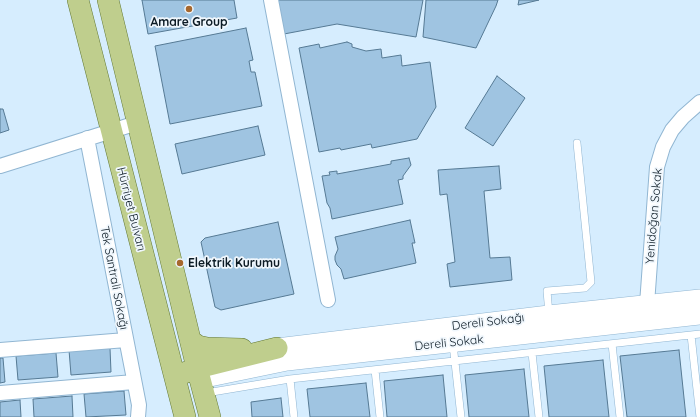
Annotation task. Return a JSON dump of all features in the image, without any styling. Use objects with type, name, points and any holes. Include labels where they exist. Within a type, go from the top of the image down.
[{"type":"main road","name":"Hürriyet Bulvarı","points":[[78,0],[185,417]]},
{"type":"main road","points":[[108,0],[190,341],[210,417]]},
{"type":"main road","points":[[190,341],[198,346],[207,348],[277,348]]},
{"type":"main road","points":[[174,377],[200,380],[277,348]]},
{"type":"street","points":[[271,0],[328,300]]},
{"type":"street","name":"Yenidoğan Sokak","points":[[647,312],[657,167],[663,147],[672,130],[683,117],[700,102]]},
{"type":"street","points":[[0,166],[137,122]]},
{"type":"street","name":"Tek Santrali Sokağı","points":[[87,138],[134,382],[138,405],[138,417]]},
{"type":"street","name":"Dereli Sokağı","points":[[277,348],[451,335],[549,315],[647,312],[700,299]]},
{"type":"street","name":"Dereli Sokak","points":[[200,380],[287,361],[451,335],[514,337],[647,312],[700,315]]},
{"type":"street","points":[[0,350],[126,340]]},
{"type":"street","points":[[0,393],[134,382]]},
{"type":"lane","points":[[549,315],[547,291],[585,288],[590,285],[591,280],[577,143]]},
{"type":"lane","points":[[200,380],[290,379],[700,334]]},
{"type":"lane","points":[[451,335],[461,417]]},
{"type":"lane","points":[[691,335],[700,417]]},
{"type":"lane","points":[[612,344],[620,417]]},
{"type":"lane","points":[[532,353],[539,417]]},
{"type":"lane","points":[[375,370],[380,417]]},
{"type":"lane","points":[[290,379],[294,417]]},
{"type":"building","name":"Amare Group","points":[[142,0],[234,0],[237,18],[148,34]]},
{"type":"building","points":[[278,0],[423,0],[416,37],[337,24],[284,34]]},
{"type":"building","points":[[426,0],[498,0],[476,48],[423,37]]},
{"type":"building","points":[[519,0],[539,0],[518,5]]},
{"type":"building","points":[[246,28],[253,60],[249,61],[251,72],[255,72],[262,106],[170,124],[155,46]]},
{"type":"building","points":[[347,42],[352,44],[352,47],[366,51],[381,49],[382,58],[401,55],[402,66],[430,62],[436,107],[417,139],[372,148],[371,144],[341,150],[340,148],[319,152],[299,48],[319,44],[320,48]]},
{"type":"building","points":[[497,76],[525,98],[493,146],[465,128]]},
{"type":"building","points":[[0,109],[3,109],[9,130],[0,133]]},
{"type":"building","points":[[258,126],[265,155],[182,174],[175,144]]},
{"type":"building","points":[[409,158],[411,165],[403,176],[403,179],[398,180],[403,204],[332,219],[330,208],[327,203],[322,176],[330,175],[329,172],[337,171],[337,174],[391,164],[391,161]]},
{"type":"building","points":[[499,166],[501,189],[484,191],[490,258],[510,257],[512,280],[450,287],[447,264],[455,262],[447,194],[440,195],[438,170]]},
{"type":"building","points":[[410,220],[415,243],[412,243],[416,263],[344,279],[341,269],[335,260],[338,249],[335,237]]},
{"type":"building","points":[[278,222],[294,294],[221,310],[215,307],[201,242],[205,238]]},
{"type":"building","points":[[110,348],[111,372],[71,375],[69,350]]},
{"type":"building","points":[[679,350],[686,417],[627,417],[620,356]]},
{"type":"building","points":[[56,353],[58,377],[18,380],[16,356]]},
{"type":"building","points":[[0,358],[3,358],[5,382],[0,383]]},
{"type":"building","points":[[603,360],[609,417],[549,417],[544,366]]},
{"type":"building","points":[[524,369],[529,417],[469,417],[465,375]]},
{"type":"building","points":[[443,375],[447,417],[387,417],[384,381]]},
{"type":"building","points":[[366,383],[370,417],[310,417],[307,389]]},
{"type":"building","points":[[124,391],[126,415],[86,417],[84,394]]},
{"type":"building","points":[[72,396],[73,417],[34,417],[33,399]]},
{"type":"building","points":[[281,398],[283,417],[252,417],[251,402]]},
{"type":"building","points":[[20,400],[21,417],[0,417],[0,402]]},
{"type":"place","name":"Amare Group","points":[[189,9]]},
{"type":"place","name":"Elektrik Kurumu","points":[[180,263]]}]
